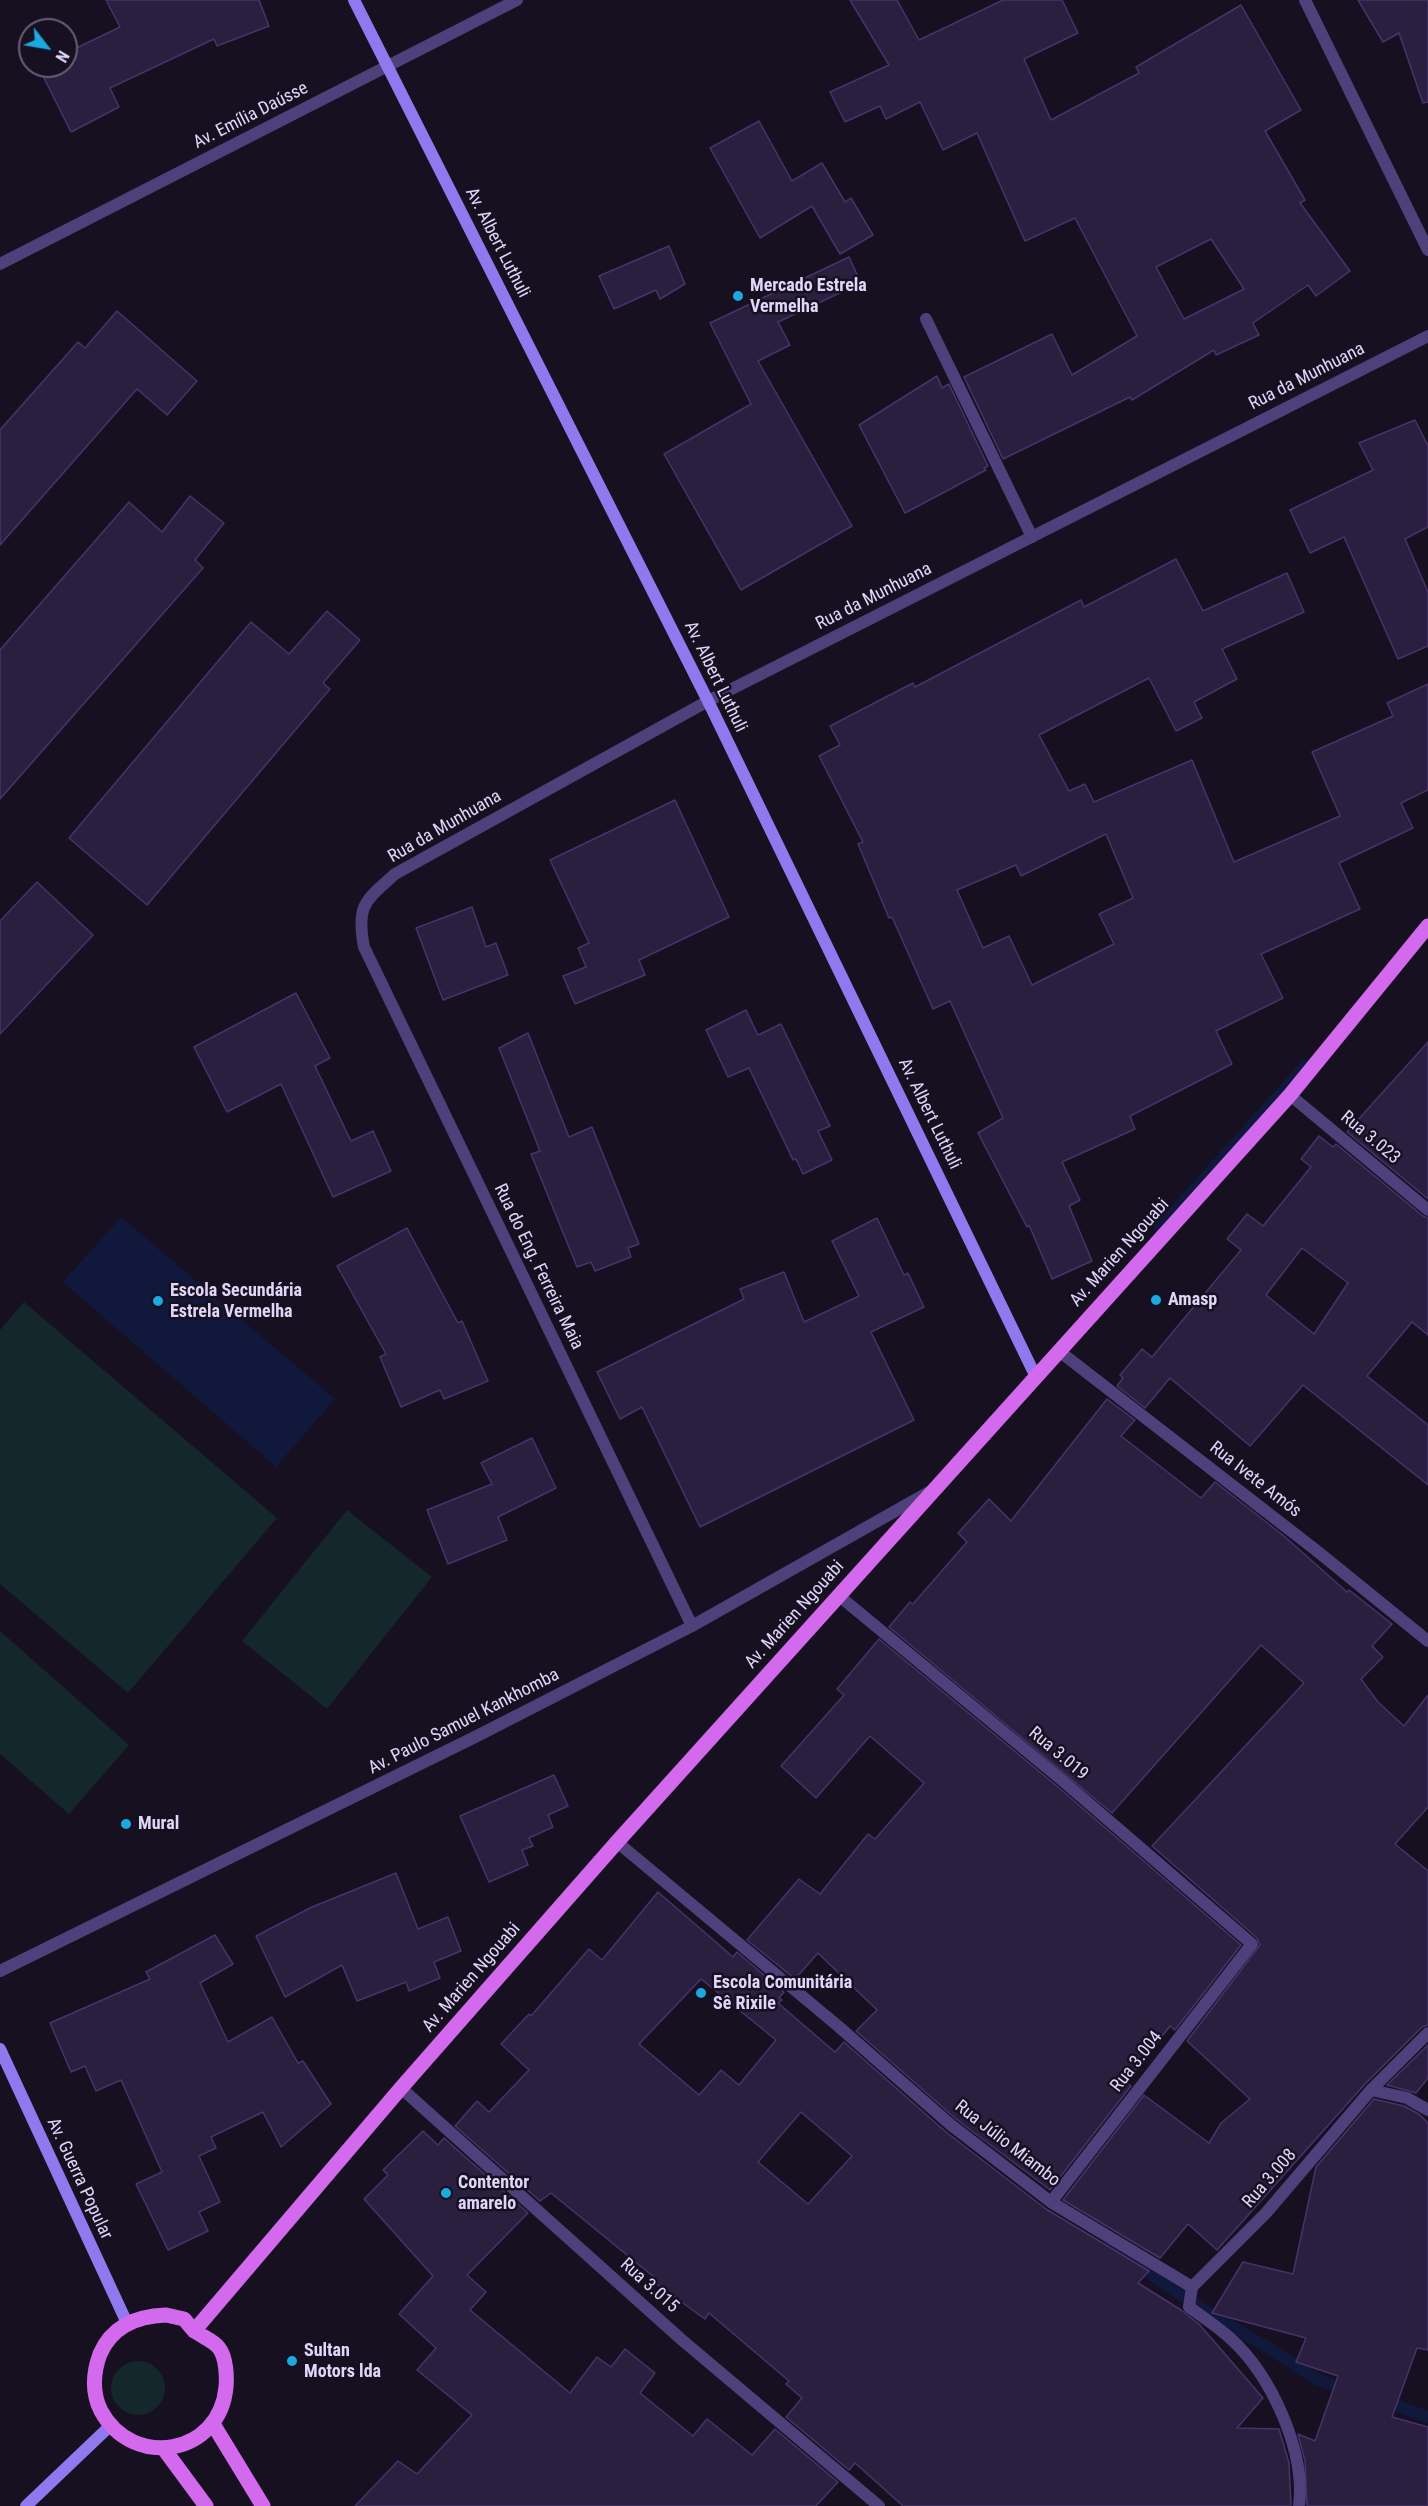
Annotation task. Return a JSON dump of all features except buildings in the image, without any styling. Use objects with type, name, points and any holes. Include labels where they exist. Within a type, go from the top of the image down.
[{"type":"main road","name":"Av. Marien Ngouabi","points":[[194,2331],[401,2088],[617,1842],[1035,1375],[1290,1095],[1428,927]]},
{"type":"main road","points":[[166,2314],[184,2319],[194,2331],[219,2348],[227,2374],[225,2401],[213,2424],[190,2441],[164,2449],[144,2447],[125,2440],[110,2426],[95,2400],[94,2370],[106,2342],[127,2323],[147,2316],[166,2314]]},
{"type":"main road","points":[[213,2424],[263,2506]]},
{"type":"main road","points":[[164,2449],[206,2506]]},
{"type":"street","name":"Av. Albert Luthuli","points":[[354,0],[708,701],[1035,1375]]},
{"type":"street","name":"Av. Emília Daússe","points":[[0,264],[517,0]]},
{"type":"street","points":[[1305,0],[1428,250]]},
{"type":"street","points":[[926,319],[1032,537]]},
{"type":"street","name":"Rua da Munhuana","points":[[359,920],[369,897],[395,874],[708,701],[1428,336]]},
{"type":"street","name":"Rua do Eng. Ferreira Maia","points":[[359,920],[364,947],[692,1626]]},
{"type":"street","name":"Rua 3.023","points":[[1290,1095],[1428,1209]]},
{"type":"street","name":"Rua Ivete Amós","points":[[1059,1351],[1317,1551],[1428,1641]]},
{"type":"street","name":"Av. Paulo Samuel Kankhomba","points":[[0,1971],[477,1736],[692,1626],[935,1488]]},
{"type":"street","name":"Rua 3.019","points":[[838,1595],[1063,1781],[1252,1944]]},
{"type":"street","name":"Rua Júlio Miambo","points":[[617,1842],[838,2026],[951,2125],[1051,2202],[1192,2287]]},
{"type":"street","name":"Rua 3.004","points":[[1051,2202],[1252,1944]]},
{"type":"street","name":"Rua 3.008","points":[[1192,2287],[1266,2213],[1371,2090],[1428,2033]]},
{"type":"street","name":"Av. Guerra Popular","points":[[0,2049],[127,2323]]},
{"type":"street","name":"Rua 3.015","points":[[401,2088],[682,2340],[879,2506]]},
{"type":"street","points":[[1371,2090],[1407,2098],[1428,2110]]},
{"type":"street","points":[[1192,2287],[1190,2307],[1232,2339],[1275,2396],[1291,2439],[1301,2491],[1299,2506]]},
{"type":"street","points":[[27,2506],[110,2426]]},
{"type":"green space","points":[[24,1302],[277,1518],[128,1693],[0,1584],[0,1330]]},
{"type":"green space","points":[[347,1510],[432,1577],[327,1709],[242,1641]]},
{"type":"green space","points":[[0,1631],[129,1745],[69,1814],[0,1754]]},
{"type":"green space","points":[[133,2361],[143,2361],[153,2365],[161,2373],[165,2388],[161,2403],[153,2411],[143,2415],[133,2415],[123,2411],[115,2403],[111,2393],[111,2383],[115,2373],[123,2365]]},
{"type":"water","points":[[121,1217],[335,1399],[276,1467],[63,1282]]},
{"type":"waterway","points":[[1160,1228],[1306,1065]]},
{"type":"waterway","points":[[1111,2243],[1160,2281],[1316,2379],[1350,2390]]},
{"type":"waterway","points":[[1381,2400],[1428,2417]]},
{"type":"place","name":"Mercado Estrela Vermelha","points":[[738,296]]},
{"type":"place","name":"Amasp","points":[[1156,1300]]},
{"type":"place","name":"Escola Secundária Estrela Vermelha","points":[[158,1301]]},
{"type":"place","name":"Mural","points":[[126,1824]]},
{"type":"place","name":"Escola Comunitária Sê Rixile","points":[[701,1993]]},
{"type":"place","name":"Contentor amarelo","points":[[446,2193]]},
{"type":"place","name":"Sultan Motors lda","points":[[292,2361]]}]
